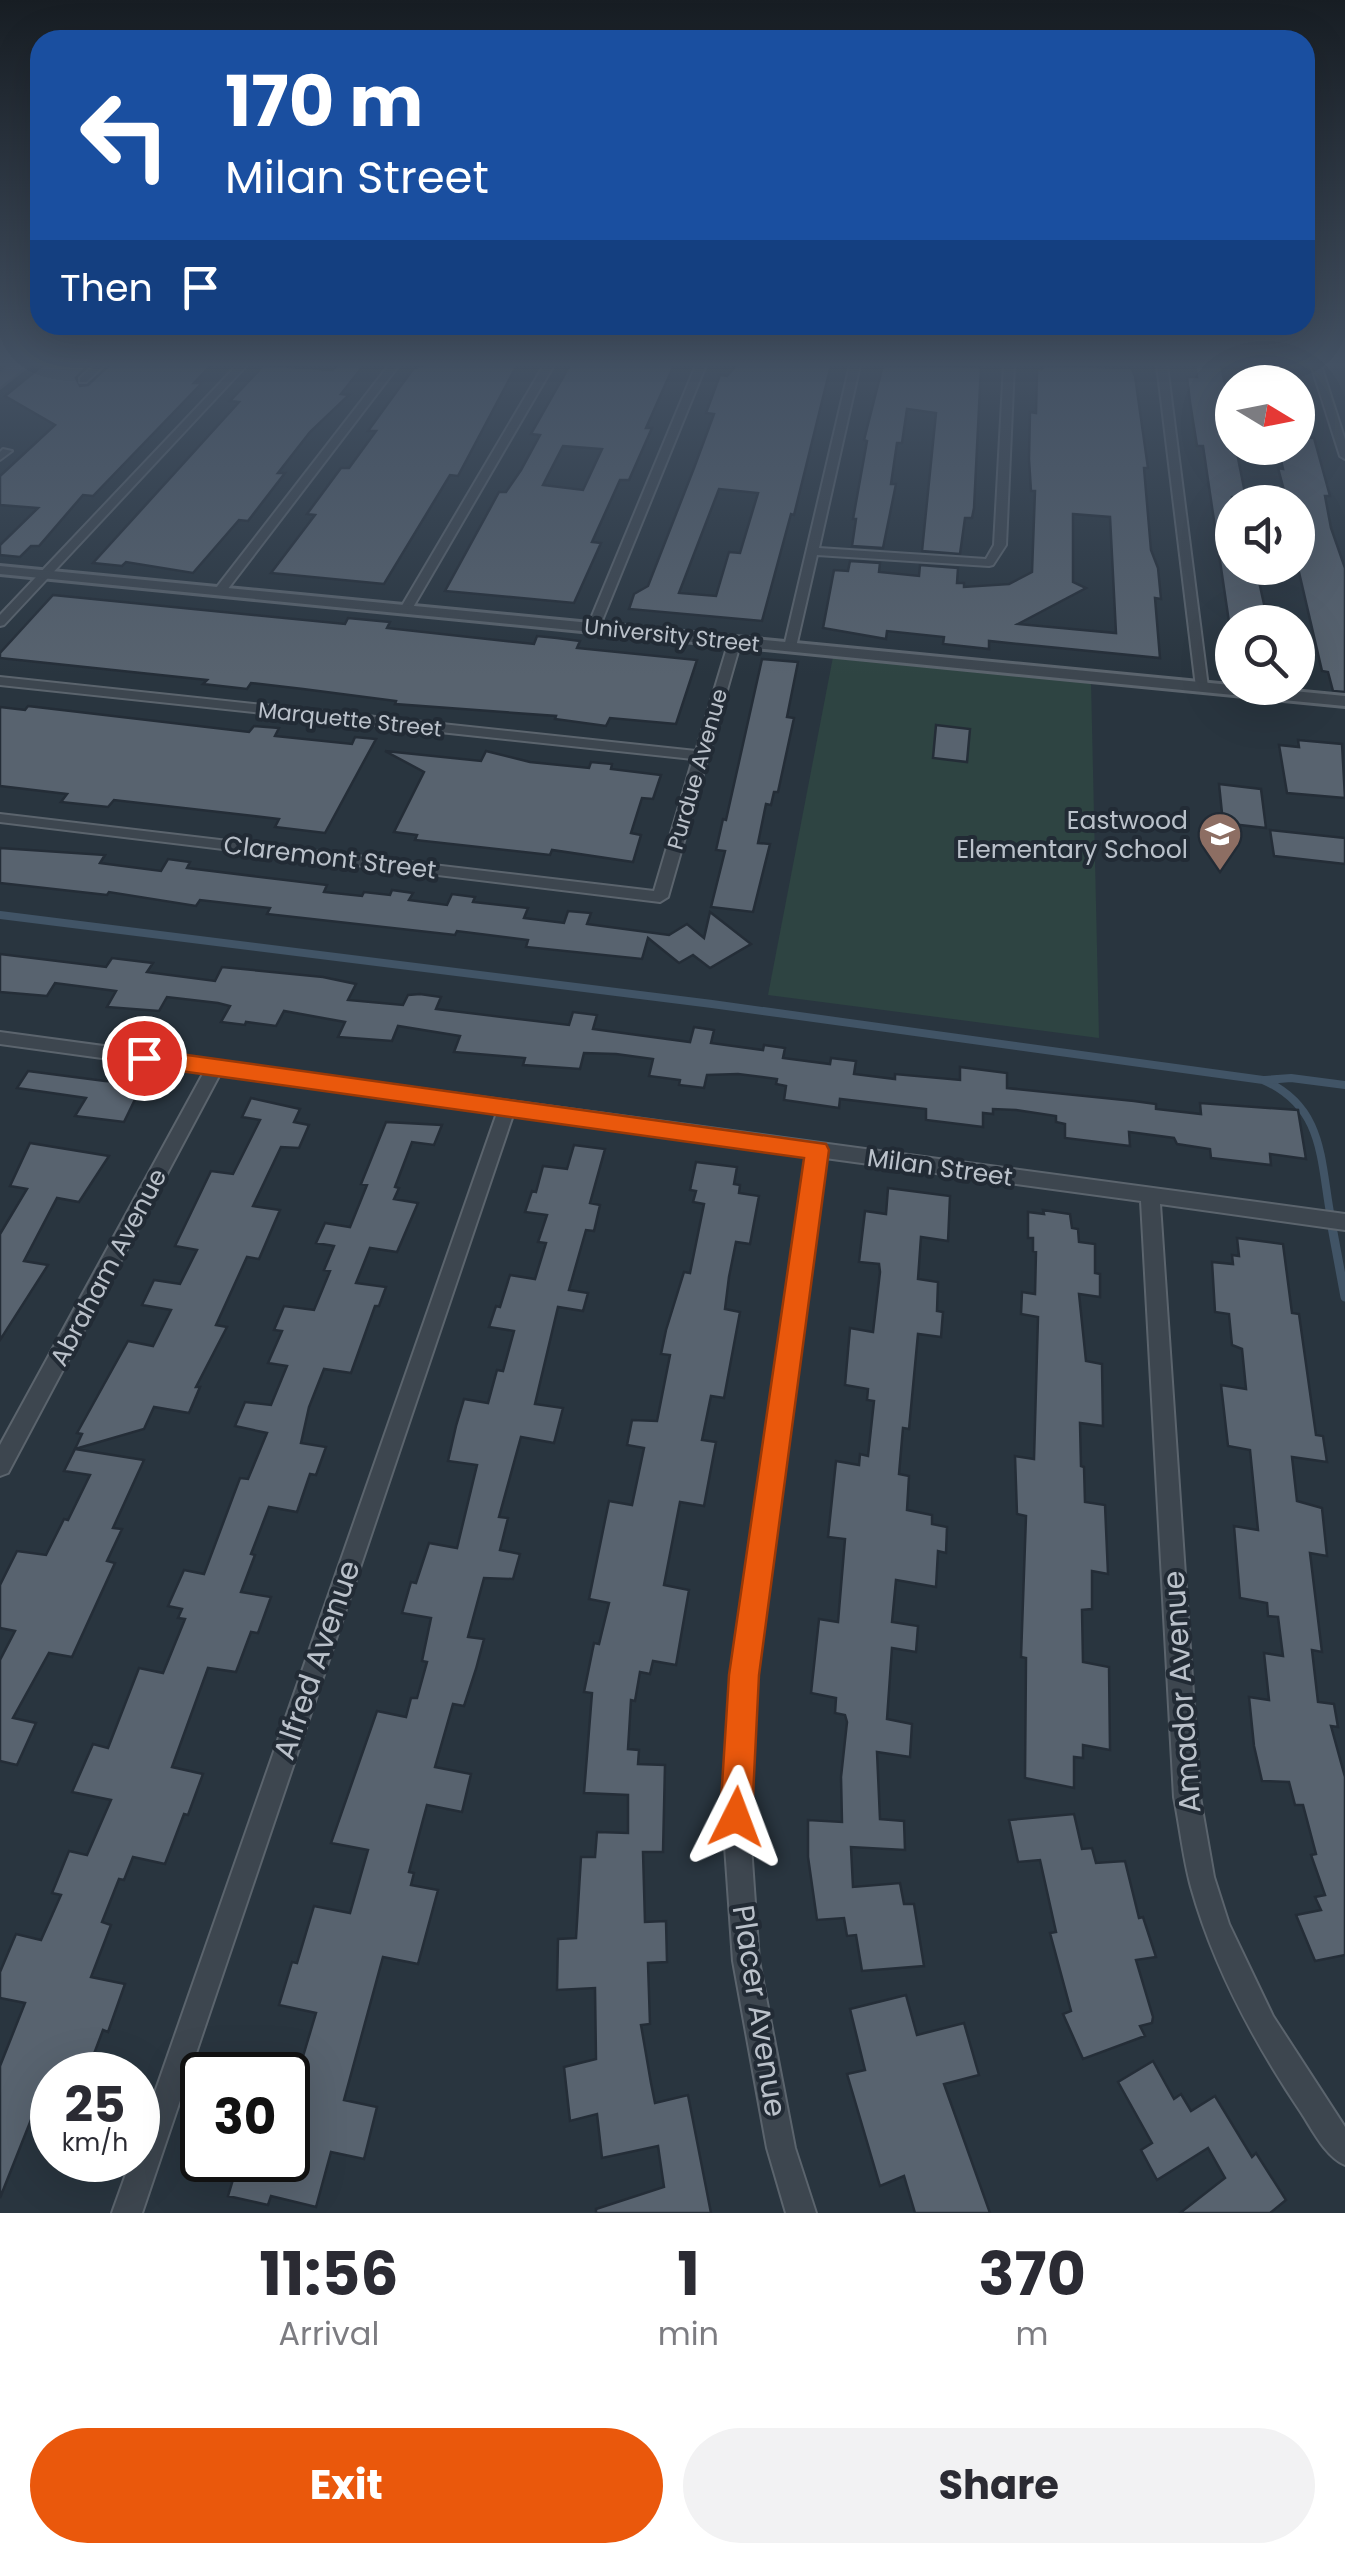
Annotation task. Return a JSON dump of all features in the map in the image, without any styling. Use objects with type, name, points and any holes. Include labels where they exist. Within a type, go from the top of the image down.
[{"type":"street","points":[[0,622],[145,468]]},
{"type":"street","points":[[220,591],[314,468]]},
{"type":"street","points":[[406,609],[488,468]]},
{"type":"street","points":[[594,628],[659,468]]},
{"type":"street","points":[[790,647],[831,468]]},
{"type":"street","points":[[812,551],[990,563],[1000,545],[1004,468]]},
{"type":"street","points":[[1175,468],[1202,687]]},
{"type":"street","name":"University Street","points":[[0,570],[1345,701]]},
{"type":"street","name":"Purdue Avenue","points":[[660,897],[735,641]]},
{"type":"street","name":"Marquette Street","points":[[0,681],[700,756]]},
{"type":"street","name":"Claremont Street","points":[[0,818],[660,897]]},
{"type":"street","name":"Milan Street","points":[[0,1038],[1345,1222]]},
{"type":"street","name":"Abraham Avenue","points":[[0,1466],[215,1067]]},
{"type":"street","name":"Alfred Avenue","points":[[128,2213],[507,1108]]},
{"type":"street","name":"Placer Avenue","points":[[802,2213],[781,2148],[746,1961],[736,1817],[744,1675],[817,1150]]},
{"type":"street","name":"Amador Avenue","points":[[1150,1196],[1187,1797],[1204,1886],[1254,2010],[1288,2073],[1345,2151]]},
{"type":"green space","points":[[833,657],[1091,682],[1099,1038],[768,995]]},
{"type":"building","points":[[8,468],[120,468],[93,496],[83,495],[39,546],[31,546],[20,557],[0,555],[0,545],[38,508],[0,505],[0,476]]},
{"type":"building","points":[[179,468],[282,468],[278,473],[285,473],[248,521],[239,520],[193,573],[126,562],[122,566],[93,563]]},
{"type":"building","points":[[341,468],[462,468],[458,476],[450,475],[384,584],[271,573],[315,515],[307,514]]},
{"type":"building","points":[[552,468],[543,485],[583,490],[593,468],[634,468],[629,480],[620,480],[592,542],[601,543],[574,603],[445,591],[499,492],[506,492],[521,470]]},
{"type":"building","points":[[693,468],[806,468],[762,621],[629,609],[634,594],[648,586]],"holes":[[[719,489],[758,493],[740,553],[729,552],[716,596],[679,593]]]},
{"type":"building","points":[[862,468],[893,468],[891,484],[896,484],[883,548],[852,546]]},
{"type":"building","points":[[930,468],[976,468],[974,508],[972,518],[965,518],[960,554],[922,551]]},
{"type":"building","points":[[1030,468],[1144,468],[1151,550],[1158,568],[1161,599],[1155,598],[1160,658],[989,641],[989,649],[943,644],[944,637],[887,631],[886,639],[823,628],[834,570],[848,571],[850,561],[880,563],[879,572],[919,576],[920,565],[958,568],[957,583],[964,583],[964,587],[1009,584],[1032,572],[1035,491],[1031,491]],"holes":[[[1073,514],[1110,517],[1116,633],[1018,624],[1086,588],[1073,582]]]},
{"type":"building","points":[[1206,468],[1240,468],[1243,485],[1215,485],[1215,527]]},
{"type":"building","points":[[1279,468],[1322,468],[1330,496],[1325,496],[1331,528],[1345,568],[1345,692],[1333,691],[1328,672],[1322,671],[1315,641],[1315,605],[1307,605],[1302,585],[1315,585],[1315,485],[1283,485]]},
{"type":"building","points":[[1224,585],[1260,585],[1264,604],[1271,605],[1226,605]]},
{"type":"building","points":[[53,595],[345,624],[348,618],[390,622],[387,628],[534,644],[537,636],[557,638],[580,641],[577,648],[697,660],[676,724],[610,718],[606,726],[555,719],[556,716],[395,704],[396,701],[251,683],[247,689],[203,684],[207,680],[0,658],[0,653]]},
{"type":"building","points":[[762,659],[798,662],[787,717],[794,718],[778,792],[774,792],[771,805],[766,804],[758,843],[770,844],[753,912],[711,907],[725,851],[716,850]]},
{"type":"building","points":[[28,706],[249,732],[254,726],[279,728],[275,736],[352,744],[355,737],[376,739],[325,833],[275,827],[279,819],[114,800],[108,807],[61,802],[67,794],[0,786],[0,707],[25,710]]},
{"type":"building","points":[[936,725],[970,729],[967,762],[933,758]]},
{"type":"building","points":[[1298,740],[1342,744],[1345,798],[1287,793],[1279,745],[1299,747]]},
{"type":"building","points":[[385,751],[481,761],[486,751],[530,762],[589,768],[591,762],[612,764],[611,769],[661,775],[653,799],[642,798],[631,833],[641,835],[633,862],[552,850],[550,855],[415,840],[417,835],[394,832],[424,772]]},
{"type":"building","points":[[1219,784],[1261,789],[1266,828],[1223,823]]},
{"type":"building","points":[[1270,830],[1345,838],[1345,864],[1274,856]]},
{"type":"building","points":[[0,848],[105,855],[100,863],[161,871],[168,859],[190,862],[187,868],[327,885],[324,892],[362,896],[364,892],[390,895],[392,890],[413,893],[409,900],[447,905],[452,894],[475,897],[473,902],[528,908],[524,918],[564,923],[568,911],[591,913],[587,924],[669,935],[687,924],[704,938],[710,912],[751,944],[710,968],[693,955],[679,963],[648,938],[642,959],[526,947],[528,940],[457,931],[455,935],[267,914],[270,908],[200,900],[196,906],[109,892],[107,895],[0,883]]},
{"type":"building","points":[[0,954],[106,967],[112,958],[153,963],[147,972],[215,981],[222,967],[323,977],[356,984],[348,1000],[403,1005],[408,995],[420,994],[441,997],[436,1009],[569,1025],[573,1012],[597,1015],[593,1029],[690,1042],[694,1027],[714,1030],[711,1043],[763,1050],[764,1045],[785,1048],[783,1058],[830,1064],[831,1058],[856,1061],[854,1074],[895,1079],[895,1074],[960,1080],[960,1067],[1007,1073],[1007,1088],[1156,1104],[1156,1109],[1201,1114],[1200,1103],[1298,1110],[1306,1159],[1270,1154],[1271,1165],[1211,1158],[1210,1149],[1177,1144],[1174,1138],[1129,1132],[1130,1146],[1065,1138],[1065,1124],[1056,1122],[1056,1116],[1016,1110],[993,1109],[993,1114],[983,1113],[983,1127],[926,1120],[926,1109],[840,1099],[839,1108],[784,1100],[786,1086],[776,1084],[777,1079],[738,1074],[707,1075],[704,1088],[679,1085],[680,1080],[649,1076],[653,1059],[616,1054],[584,1053],[580,1069],[523,1065],[525,1058],[454,1052],[460,1036],[398,1026],[392,1041],[338,1037],[345,1022],[284,1011],[276,1026],[246,1022],[245,1025],[221,1022],[230,1006],[218,1003],[167,997],[159,1011],[107,1007],[116,991],[55,983],[47,996],[0,992]]},
{"type":"building","points":[[28,1071],[143,1083],[124,1122],[75,1116],[86,1098],[17,1088]]},
{"type":"building","points":[[251,1098],[300,1109],[294,1122],[309,1125],[299,1148],[281,1147],[253,1206],[280,1210],[259,1259],[247,1257],[216,1325],[227,1327],[196,1387],[200,1387],[189,1413],[154,1407],[144,1429],[75,1449],[82,1434],[77,1433],[128,1341],[153,1346],[171,1310],[142,1305],[154,1280],[180,1284],[197,1250],[175,1246],[211,1171],[233,1174],[260,1120],[242,1117]]},
{"type":"building","points":[[386,1122],[442,1125],[434,1145],[412,1142],[395,1187],[399,1188],[394,1199],[418,1203],[397,1252],[370,1248],[356,1283],[386,1287],[379,1306],[375,1306],[351,1373],[324,1369],[309,1407],[301,1443],[326,1447],[316,1475],[310,1474],[297,1512],[269,1507],[251,1554],[255,1555],[241,1592],[271,1597],[258,1633],[251,1632],[236,1672],[208,1668],[172,1767],[203,1774],[188,1815],[184,1814],[165,1864],[133,1857],[124,1880],[119,1879],[102,1922],[111,1925],[91,1977],[125,1984],[108,2032],[103,2030],[95,2052],[30,2052],[30,2122],[0,2198],[0,2066],[25,2003],[0,1998],[0,1972],[16,1934],[41,1940],[61,1895],[52,1893],[69,1851],[87,1855],[111,1800],[72,1792],[93,1744],[108,1748],[139,1668],[163,1673],[185,1619],[178,1618],[182,1609],[168,1606],[184,1570],[204,1574],[240,1478],[248,1479],[267,1433],[235,1426],[245,1402],[271,1405],[287,1366],[268,1363],[282,1331],[274,1330],[284,1306],[314,1310],[330,1271],[324,1270],[334,1246],[316,1243],[325,1223],[350,1227],[367,1185],[361,1184]]},
{"type":"building","points":[[30,1143],[109,1156],[79,1202],[57,1198],[24,1261],[48,1265],[0,1340],[0,1234],[27,1189],[10,1186]]},
{"type":"building","points":[[574,1145],[605,1149],[590,1203],[600,1205],[594,1231],[586,1230],[569,1290],[588,1293],[583,1311],[558,1307],[535,1404],[563,1408],[554,1443],[521,1437],[499,1517],[508,1518],[500,1550],[520,1554],[513,1579],[484,1578],[468,1637],[484,1639],[464,1706],[453,1704],[435,1767],[471,1774],[462,1812],[427,1805],[409,1872],[414,1873],[411,1885],[438,1890],[418,1964],[383,1957],[344,2100],[377,2107],[364,2159],[331,2152],[316,2207],[271,2196],[268,2205],[228,2196],[232,2182],[310,2182],[310,2052],[304,2052],[316,2013],[279,2005],[314,1906],[350,1913],[368,1850],[331,1843],[377,1711],[406,1717],[411,1698],[417,1698],[427,1662],[422,1661],[431,1618],[402,1613],[429,1543],[457,1548],[477,1465],[448,1461],[456,1426],[464,1399],[488,1403],[497,1370],[503,1371],[514,1331],[489,1327],[510,1275],[535,1279],[546,1243],[538,1242],[547,1215],[525,1212],[532,1191],[536,1192],[543,1166],[567,1169]]},
{"type":"building","points":[[696,1162],[737,1167],[734,1184],[740,1185],[739,1193],[759,1196],[750,1244],[736,1242],[729,1277],[725,1309],[740,1312],[724,1398],[711,1396],[702,1440],[716,1442],[704,1506],[680,1502],[664,1585],[689,1590],[676,1665],[653,1661],[650,1674],[640,1672],[635,1701],[631,1700],[628,1749],[639,1750],[638,1764],[665,1765],[663,1852],[643,1852],[645,1922],[666,1921],[667,1962],[648,1963],[650,2024],[641,2025],[651,2083],[655,2103],[688,2095],[711,2213],[596,2213],[596,2209],[664,2187],[658,2146],[602,2158],[597,2114],[570,2121],[564,2067],[596,2059],[595,1988],[557,1990],[558,1939],[576,1938],[581,1857],[595,1857],[597,1832],[628,1833],[628,1795],[584,1793],[592,1693],[584,1692],[594,1643],[599,1644],[609,1603],[589,1599],[609,1501],[632,1505],[644,1448],[627,1445],[632,1420],[657,1421],[670,1355],[661,1354],[666,1330],[684,1272],[690,1273],[704,1204],[693,1202],[696,1191],[690,1190]]},
{"type":"building","points":[[888,1188],[950,1196],[948,1241],[921,1237],[918,1279],[938,1282],[937,1311],[943,1312],[941,1337],[918,1334],[909,1429],[903,1428],[899,1474],[909,1476],[907,1510],[932,1515],[932,1524],[947,1527],[946,1553],[938,1551],[936,1587],[896,1580],[892,1622],[918,1626],[916,1652],[892,1648],[887,1719],[912,1724],[910,1757],[877,1752],[880,1819],[904,1821],[905,1850],[851,1847],[853,1887],[900,1883],[904,1904],[914,1904],[924,1966],[862,1971],[856,1935],[847,1936],[844,1918],[817,1920],[808,1857],[808,1820],[842,1822],[841,1777],[847,1722],[845,1715],[835,1713],[836,1698],[811,1693],[819,1619],[838,1622],[845,1539],[828,1537],[836,1461],[859,1465],[860,1454],[868,1456],[874,1401],[867,1400],[868,1389],[845,1385],[850,1328],[873,1332],[880,1272],[879,1264],[859,1262],[865,1211],[886,1214]]},
{"type":"building","points":[[1043,1210],[1070,1214],[1072,1228],[1078,1229],[1079,1242],[1095,1244],[1095,1273],[1100,1274],[1100,1297],[1079,1294],[1086,1361],[1102,1364],[1103,1426],[1080,1423],[1081,1466],[1085,1502],[1105,1505],[1108,1574],[1092,1571],[1092,1609],[1082,1610],[1083,1662],[1109,1667],[1110,1750],[1083,1745],[1083,1758],[1074,1757],[1074,1788],[1025,1778],[1026,1658],[1021,1657],[1026,1516],[1017,1514],[1015,1456],[1034,1459],[1038,1317],[1021,1314],[1022,1292],[1035,1294],[1036,1252],[1033,1238],[1028,1238],[1028,1212],[1044,1214]]},
{"type":"building","points":[[1237,1238],[1283,1244],[1292,1313],[1299,1314],[1316,1435],[1323,1436],[1327,1462],[1292,1457],[1297,1501],[1322,1508],[1327,1556],[1310,1553],[1322,1652],[1312,1650],[1318,1702],[1334,1704],[1338,1727],[1331,1726],[1345,1777],[1345,1955],[1315,1961],[1296,1915],[1321,1910],[1315,1897],[1325,1895],[1311,1855],[1316,1854],[1303,1805],[1295,1805],[1289,1782],[1262,1781],[1254,1746],[1249,1697],[1269,1700],[1264,1653],[1283,1656],[1278,1617],[1268,1616],[1267,1603],[1240,1598],[1234,1526],[1258,1530],[1250,1450],[1228,1446],[1221,1385],[1246,1389],[1242,1349],[1232,1345],[1229,1314],[1215,1312],[1212,1262],[1233,1264],[1232,1255],[1239,1256]]},
{"type":"building","points":[[75,1449],[144,1460],[113,1528],[122,1529],[107,1561],[115,1563],[72,1657],[49,1653],[13,1718],[36,1723],[17,1765],[0,1761],[0,1660],[15,1631],[0,1628],[0,1585],[17,1551],[46,1555],[64,1519],[68,1520],[90,1475],[64,1471]]},
{"type":"building","points":[[1074,1814],[1082,1849],[1092,1848],[1096,1863],[1125,1861],[1139,1918],[1143,1917],[1156,1957],[1136,1960],[1153,2017],[1152,2023],[1140,2026],[1145,2036],[1083,2059],[1063,2014],[1071,2011],[1050,1933],[1056,1932],[1040,1860],[1018,1862],[1009,1820]]},
{"type":"building","points":[[906,1995],[917,2035],[964,2023],[979,2075],[944,2084],[990,2213],[915,2213],[904,2176],[880,2186],[847,2074],[865,2070],[850,2009]]},
{"type":"building","points":[[1153,2061],[1174,2099],[1181,2094],[1191,2111],[1215,2096],[1252,2157],[1256,2153],[1286,2200],[1270,2213],[1180,2213],[1225,2178],[1208,2148],[1157,2180],[1141,2150],[1152,2143],[1118,2082]]},
{"type":"waterway","points":[[0,915],[712,1004],[1263,1080],[1283,1091],[1309,1120],[1321,1156],[1331,1218]]},
{"type":"waterway","points":[[1265,1080],[1291,1078],[1345,1085]]},
{"type":"waterway","points":[[1330,1216],[1345,1297]]},
{"type":"place","name":"Eastwood Elementary School","points":[[1220,872]]},
{"type":"route","points":[[144,1058],[817,1150],[744,1675],[736,1817]]}]
